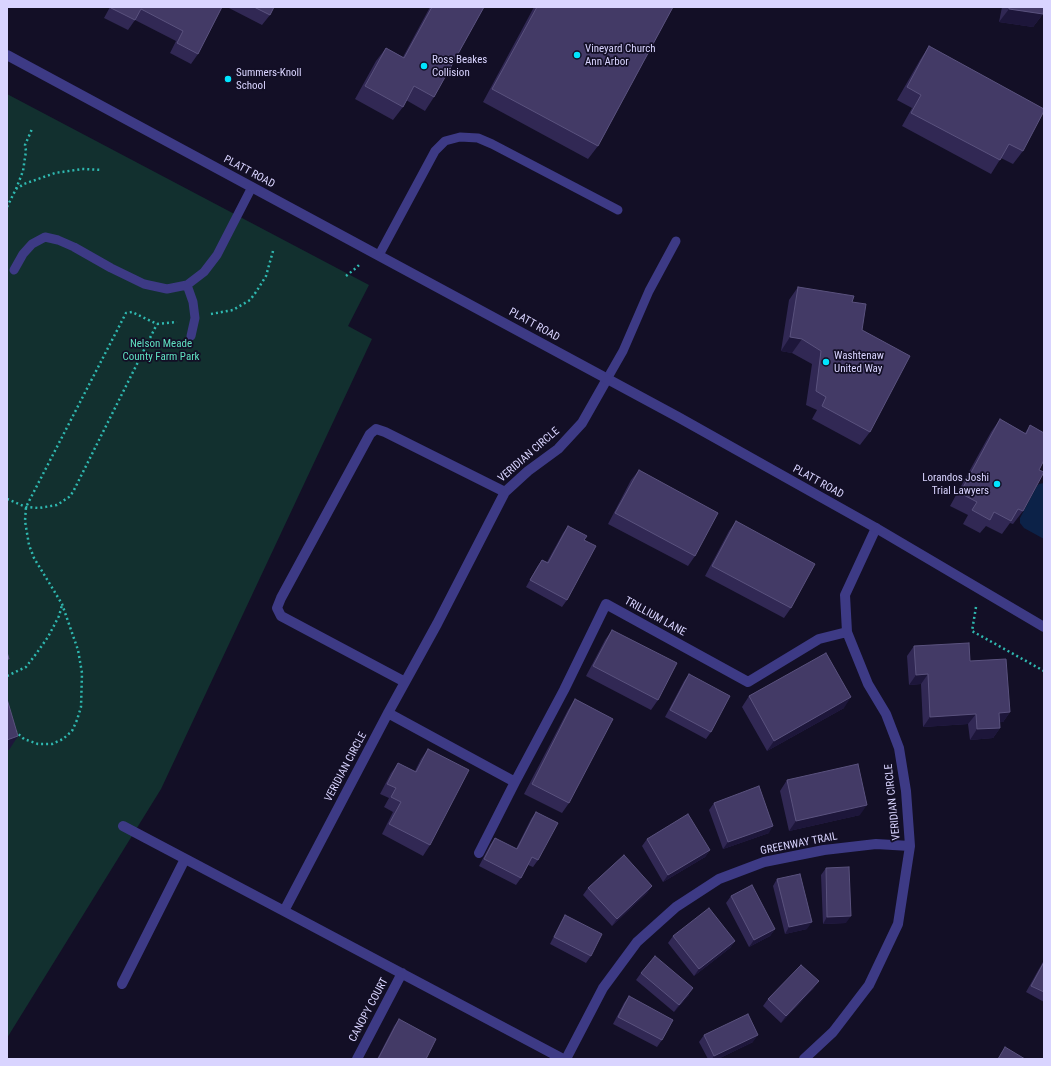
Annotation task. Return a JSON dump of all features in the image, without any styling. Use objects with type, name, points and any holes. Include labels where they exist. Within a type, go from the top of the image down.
[{"type":"street","name":"PLATT ROAD","points":[[7,55],[678,417],[876,528],[1044,627]]},
{"type":"street","name":"VERIDIAN CIRCLE","points":[[284,911],[388,713],[437,624],[505,492],[558,449],[582,423],[607,379]]},
{"type":"street","points":[[405,682],[280,616],[277,608],[281,598],[370,434],[376,429],[385,432],[505,492]]},
{"type":"street","name":"VERIDIAN CIRCLE","points":[[804,1059],[833,1032],[869,985],[898,924],[910,846],[906,791],[899,748],[886,714],[868,684],[847,632],[845,595],[876,528]]},
{"type":"street","name":"TRILLIUM LANE","points":[[479,853],[564,690],[606,604],[748,682],[819,639],[847,632]]},
{"type":"street","points":[[388,713],[515,782]]},
{"type":"street","points":[[123,826],[563,1059]]},
{"type":"street","name":"GREENWAY TRAIL","points":[[566,1059],[603,988],[637,942],[676,907],[719,880],[764,862],[824,850],[876,844],[910,846]]},
{"type":"street","points":[[122,984],[185,859]]},
{"type":"street","name":"CANOPY COURT","points":[[357,1059],[402,973]]},
{"type":"lane","points":[[380,255],[435,151],[445,141],[460,137],[478,138],[492,144],[618,210]]},
{"type":"lane","points":[[14,270],[23,254],[32,244],[45,237],[58,240],[74,247],[111,268],[144,284],[167,288],[188,285],[204,272],[216,255],[252,187]]},
{"type":"lane","points":[[607,379],[623,351],[649,291],[676,241]]},
{"type":"lane","points":[[188,285],[193,302],[195,318],[191,336]]},
{"type":"path","points":[[7,207],[23,171],[26,151],[25,145],[32,129]]},
{"type":"path","points":[[16,189],[24,184],[55,174],[82,169],[102,170]]},
{"type":"path","points":[[210,314],[233,310],[250,300],[266,276],[273,251]]},
{"type":"path","points":[[14,729],[24,739],[38,744],[52,744],[63,739],[72,731],[81,706],[82,673],[78,650],[62,604],[34,558],[29,545],[25,521],[26,507],[124,315],[132,312],[157,324],[180,322]]},
{"type":"path","points":[[7,499],[26,507],[40,508],[57,505],[64,501],[73,492],[157,324]]},
{"type":"path","points":[[979,589],[972,631],[1044,671]]},
{"type":"path","points":[[7,676],[26,667],[36,654],[48,637],[59,616],[62,604]]},
{"type":"green space","name":"Nelson Meade County Farm Park","points":[[7,94],[369,285],[348,326],[372,339],[161,789],[7,1038]]},
{"type":"water","points":[[1044,483],[1044,539],[1024,528],[1020,523],[1020,518],[1037,486]]},
{"type":"building","points":[[222,7],[198,54],[177,43],[183,31],[141,9],[135,20],[111,8]]},
{"type":"building","points":[[254,7],[274,7],[270,15]]},
{"type":"building","name":"Ross Beakes Collision","points":[[432,7],[484,7],[434,97],[414,86],[403,107],[365,86],[386,48],[404,58]]},
{"type":"building","name":"Vineyard Church Ann Arbor","points":[[537,7],[673,7],[598,146],[492,89]]},
{"type":"building","points":[[1009,7],[1044,7],[1043,14],[1009,9]]},
{"type":"building","points":[[929,46],[1044,109],[1023,151],[1009,144],[1000,160],[911,113],[921,95],[907,87]]},
{"type":"building","points":[[798,287],[854,296],[852,302],[866,304],[862,330],[910,356],[870,432],[822,406],[826,397],[816,391],[821,351],[802,339],[790,337]]},
{"type":"building","name":"Lorandos Joshi Trial Lawyers","points":[[1000,419],[1026,434],[1030,425],[1044,433],[1044,460],[1039,470],[1044,472],[1023,511],[1018,509],[1011,521],[994,512],[990,520],[972,510],[977,502],[960,493]]},
{"type":"building","points":[[639,470],[718,513],[695,556],[615,513]]},
{"type":"building","points":[[736,521],[815,564],[791,608],[712,566]]},
{"type":"building","points":[[568,526],[587,536],[584,540],[596,546],[567,600],[530,580],[542,560],[548,563]]},
{"type":"building","points":[[612,630],[677,663],[658,700],[593,666]]},
{"type":"building","points":[[969,643],[970,661],[1006,659],[1010,712],[999,713],[1000,728],[977,729],[976,714],[930,717],[928,674],[916,675],[914,646]]},
{"type":"building","points":[[826,653],[851,697],[774,741],[749,696]]},
{"type":"building","points":[[689,674],[730,696],[711,732],[670,710]]},
{"type":"building","points":[[7,699],[18,736],[7,740]]},
{"type":"building","points":[[575,699],[613,719],[569,803],[532,784]]},
{"type":"building","points":[[428,749],[469,770],[430,845],[389,824],[401,802],[391,797],[396,788],[387,784],[398,763],[416,772]]},
{"type":"building","points":[[858,764],[867,805],[796,821],[787,780]]},
{"type":"building","points":[[759,786],[773,826],[728,842],[714,803]]},
{"type":"building","points":[[536,812],[558,823],[538,860],[532,857],[521,878],[484,859],[495,838],[517,849]]},
{"type":"building","points":[[688,814],[710,850],[668,875],[647,839]]},
{"type":"building","points":[[624,855],[652,886],[617,919],[588,888]]},
{"type":"building","points":[[849,867],[851,916],[827,917],[826,868]]},
{"type":"building","points":[[800,874],[812,922],[789,927],[777,879]]},
{"type":"building","points":[[752,885],[775,929],[754,940],[731,896]]},
{"type":"building","points":[[709,908],[735,941],[699,969],[673,936]]},
{"type":"building","points":[[565,915],[602,934],[591,956],[554,937]]},
{"type":"building","points":[[655,956],[693,988],[679,1005],[641,973]]},
{"type":"building","points":[[1044,962],[1044,992],[1031,986]]},
{"type":"building","points":[[801,965],[819,981],[786,1016],[768,999]]},
{"type":"building","points":[[629,996],[673,1020],[662,1040],[618,1017]]},
{"type":"building","points":[[748,1014],[758,1035],[714,1056],[704,1035]]},
{"type":"building","points":[[399,1019],[436,1039],[426,1059],[378,1059]]},
{"type":"building","points":[[1005,1047],[1025,1059],[998,1059]]},
{"type":"place","name":"Vineyard Church Ann Arbor","points":[[577,55]]},
{"type":"place","name":"Ross Beakes Collision","points":[[424,66]]},
{"type":"place","name":"Summers-Knoll School","points":[[228,79]]},
{"type":"place","name":"Washtenaw United Way","points":[[826,362]]},
{"type":"place","name":"Lorandos Joshi Trial Lawyers","points":[[997,484]]}]
